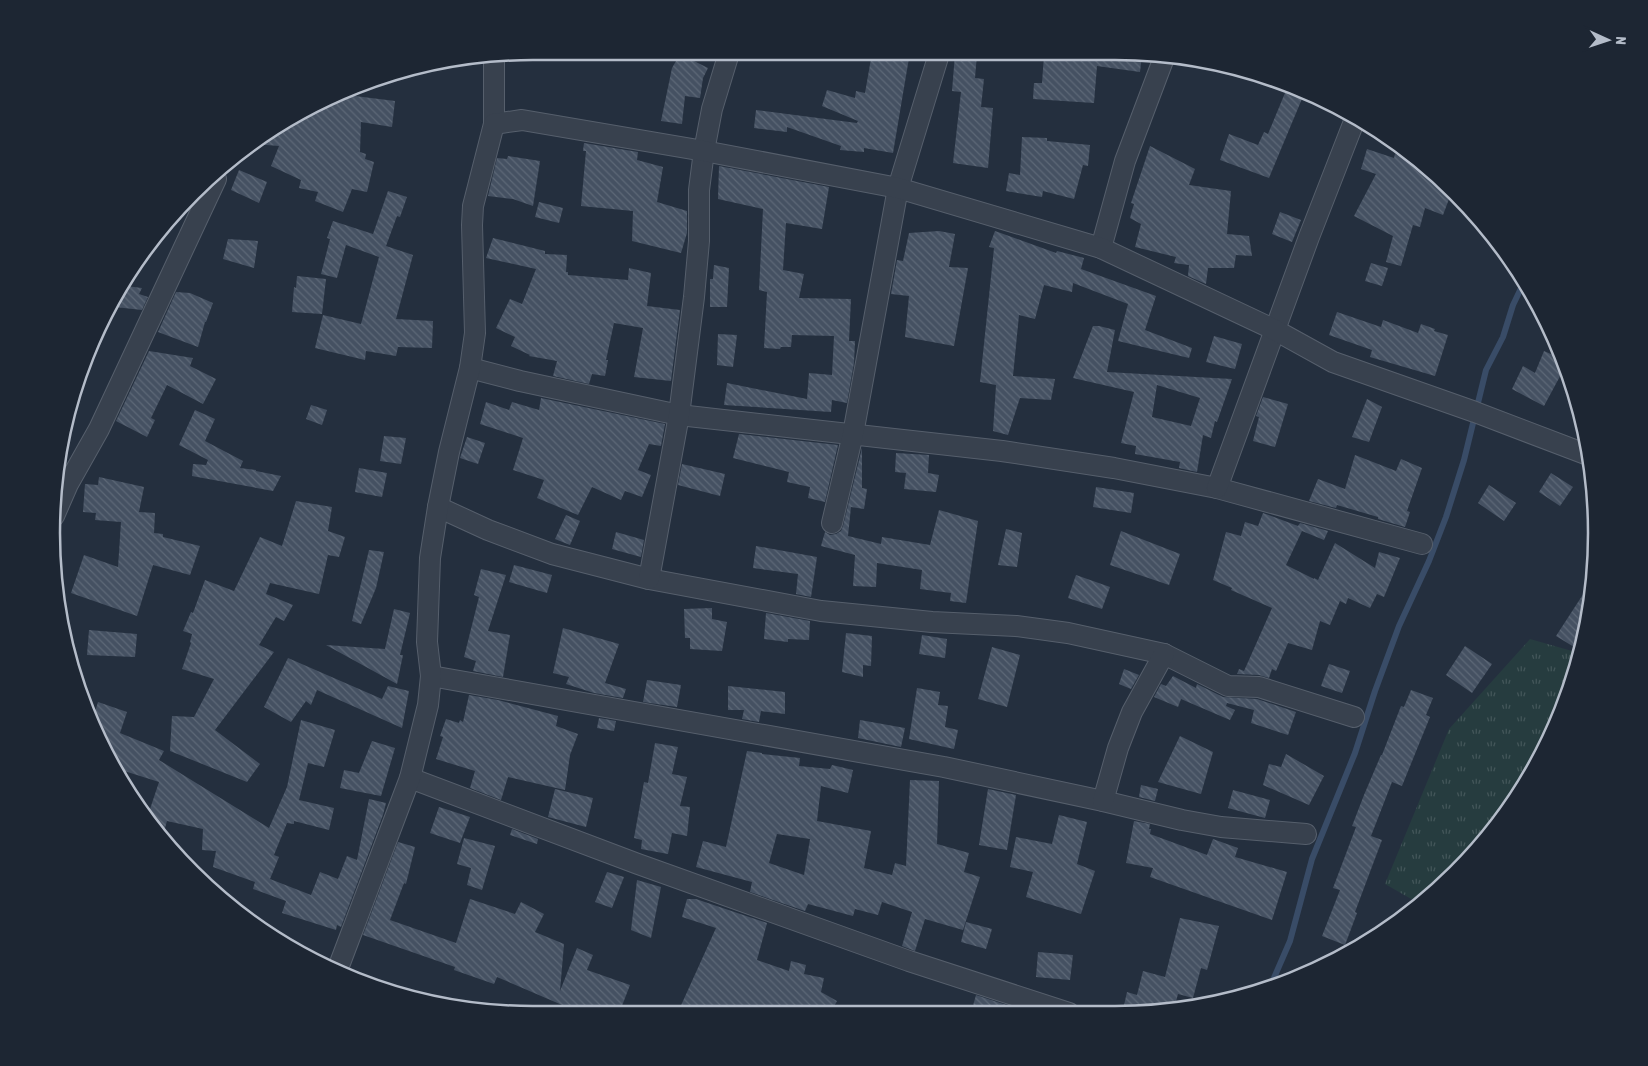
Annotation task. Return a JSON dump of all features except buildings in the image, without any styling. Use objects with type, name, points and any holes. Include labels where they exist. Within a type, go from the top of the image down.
[{"type":"street","points":[[649,579],[679,415],[694,297],[699,241],[699,190],[704,151],[712,109],[727,60]]},
{"type":"street","points":[[832,523],[852,434],[898,188],[937,60]]},
{"type":"street","points":[[340,964],[410,778],[428,706],[432,676],[427,642],[430,558],[448,452],[470,368],[475,333],[473,206],[494,124],[494,62]]},
{"type":"street","points":[[1101,248],[1125,161],[1162,63]]},
{"type":"street","points":[[494,124],[522,120],[704,151],[898,188],[1101,248],[1275,330],[1333,362],[1581,451]]},
{"type":"street","points":[[1216,488],[1353,124]]},
{"type":"street","points":[[61,499],[99,428],[213,185]]},
{"type":"street","points":[[470,368],[520,381],[679,415],[1002,451],[1114,468],[1216,488],[1422,544]]},
{"type":"street","points":[[438,507],[488,530],[552,554],[649,579],[821,611],[932,622],[1016,626],[1068,633],[1164,654],[1228,686],[1259,687],[1354,717]]},
{"type":"street","points":[[1103,800],[1118,748],[1132,712],[1164,654]]},
{"type":"street","points":[[432,676],[944,767],[1103,800],[1182,820],[1211,825],[1306,834]]},
{"type":"street","points":[[410,778],[704,888],[909,961],[1047,1006]]},
{"type":"green space","points":[[1530,639],[1573,651],[1552,714],[1525,769],[1508,796],[1471,845],[1427,889],[1413,900],[1385,884],[1449,729]]},
{"type":"waterway","points":[[1274,978],[1290,941],[1312,859],[1355,753],[1399,626],[1429,561],[1446,517],[1464,460],[1486,370],[1503,337],[1513,305],[1520,290]]}]
